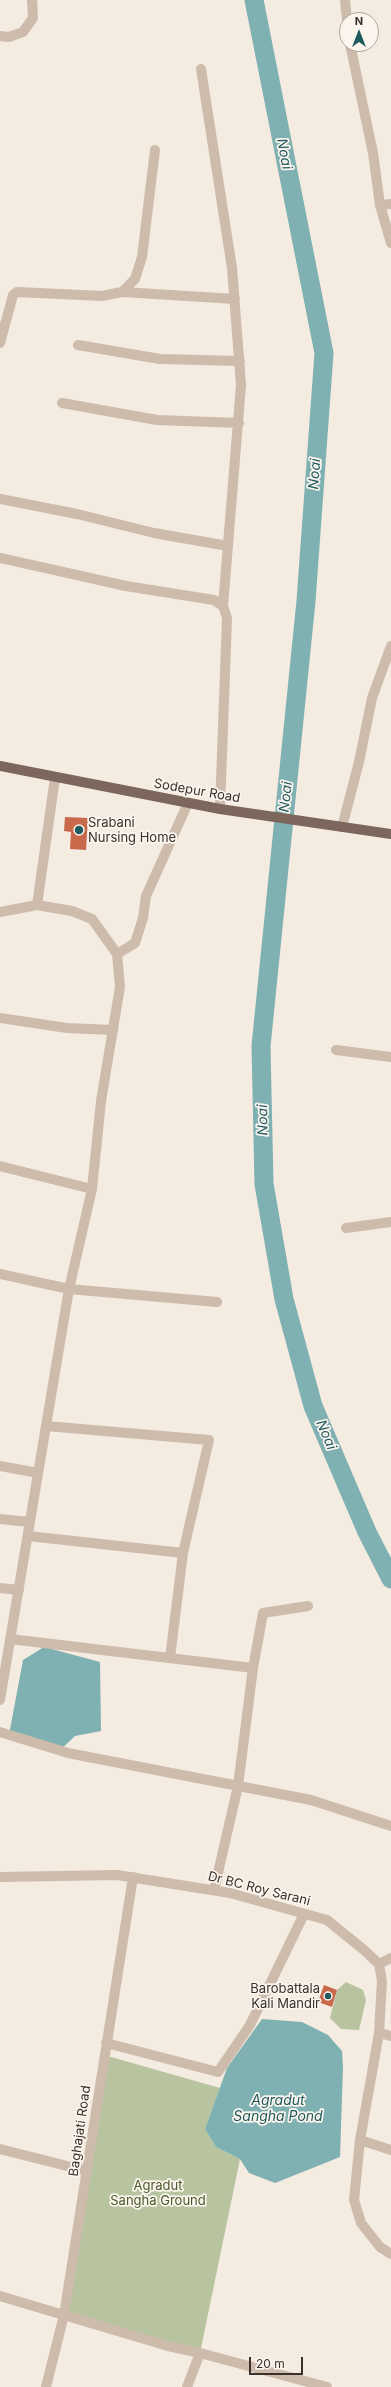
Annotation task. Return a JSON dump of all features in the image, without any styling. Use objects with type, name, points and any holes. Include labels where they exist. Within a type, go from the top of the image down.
[{"type":"main road","name":"Sodepur Road","points":[[0,766],[55,778],[220,809],[391,834]]},
{"type":"street","points":[[0,36],[9,37],[23,32],[33,18],[32,0]]},
{"type":"street","points":[[345,0],[346,12]]},
{"type":"street","points":[[352,52],[373,153],[380,205],[391,243]]},
{"type":"street","points":[[201,69],[235,299],[241,385],[223,606],[227,618],[220,809]]},
{"type":"street","points":[[122,292],[135,279],[142,257],[155,150]]},
{"type":"street","points":[[380,205],[391,204]]},
{"type":"street","points":[[0,343],[13,295],[17,292],[102,296],[122,292],[235,299]]},
{"type":"street","points":[[78,345],[160,359],[240,361]]},
{"type":"street","points":[[62,403],[157,420],[238,423]]},
{"type":"street","points":[[0,499],[77,514],[154,533],[228,546]]},
{"type":"street","points":[[0,558],[126,586],[214,600],[223,606]]},
{"type":"street","points":[[342,827],[359,762],[372,698],[391,646]]},
{"type":"street","points":[[37,905],[55,778]]},
{"type":"street","points":[[117,954],[135,943],[143,918],[146,896],[188,803]]},
{"type":"street","points":[[0,912],[37,905],[72,911],[92,919],[117,954],[120,987],[101,1101],[92,1189],[69,1289],[0,1700]]},
{"type":"street","points":[[0,1018],[68,1028],[113,1030]]},
{"type":"street","points":[[336,1050],[391,1056]]},
{"type":"street","points":[[0,1166],[92,1189]]},
{"type":"street","points":[[346,1228],[391,1222]]},
{"type":"street","points":[[0,1274],[69,1289],[217,1302]]},
{"type":"street","points":[[46,1426],[209,1440],[183,1553],[170,1658]]},
{"type":"street","points":[[0,1466],[38,1473]]},
{"type":"street","points":[[0,1519],[30,1522]]},
{"type":"street","points":[[28,1536],[183,1553]]},
{"type":"street","points":[[0,1588],[19,1590]]},
{"type":"street","points":[[214,1890],[238,1786],[263,1613],[308,1606]]},
{"type":"street","points":[[10,1639],[254,1668]]},
{"type":"street","points":[[0,1732],[68,1753],[311,1800],[391,1826]]},
{"type":"street","name":"Dr BC Roy Sarani","points":[[0,1877],[117,1875],[214,1890],[326,1920],[379,1964]]},
{"type":"street","name":"Baghajati Road","points":[[46,2387],[64,2315],[133,1877]]},
{"type":"street","points":[[106,2043],[218,2072],[250,2025],[304,1914]]},
{"type":"street","points":[[391,1958],[379,1964],[382,1981],[379,2033],[360,2140],[354,2200],[361,2223],[380,2247],[391,2254]]},
{"type":"street","points":[[379,2033],[391,2036]]},
{"type":"street","points":[[360,2140],[391,2150]]},
{"type":"street","points":[[0,2149],[87,2171]]},
{"type":"street","points":[[0,2296],[168,2346],[200,2352],[327,2387]]},
{"type":"street","points":[[187,2387],[200,2352]]},
{"type":"green space","points":[[346,1982],[363,1990],[366,2000],[359,2030],[341,2029],[330,2018],[337,1990]]},
{"type":"green space","name":"Agradut Sangha Ground","points":[[104,2055],[220,2088],[205,2129],[216,2147],[240,2159],[200,2353],[64,2315]]},
{"type":"water","points":[[44,1647],[100,1662],[101,1731],[75,1736],[60,1750],[9,1735],[23,1660]]},
{"type":"water","name":"Agradut Sangha Pond","points":[[262,2019],[302,2022],[328,2035],[342,2051],[343,2067],[340,2157],[275,2183],[249,2173],[240,2159],[216,2147],[205,2129],[227,2068]]},
{"type":"building","points":[[65,817],[88,818],[86,850],[70,849],[71,832],[64,831]]},
{"type":"building","name":"Barobattala Kali Mandir","points":[[324,1985],[337,1990],[332,2007],[318,2002]]},
{"type":"waterway","name":"Noai","points":[[254,0],[324,353],[306,601],[261,1046],[264,1184],[284,1299],[313,1406],[367,1532],[391,1579]]},
{"type":"place","name":"Srabani Nursing Home","points":[[79,830]]},
{"type":"place","name":"Barobattala Kali Mandir","points":[[328,1996]]}]
